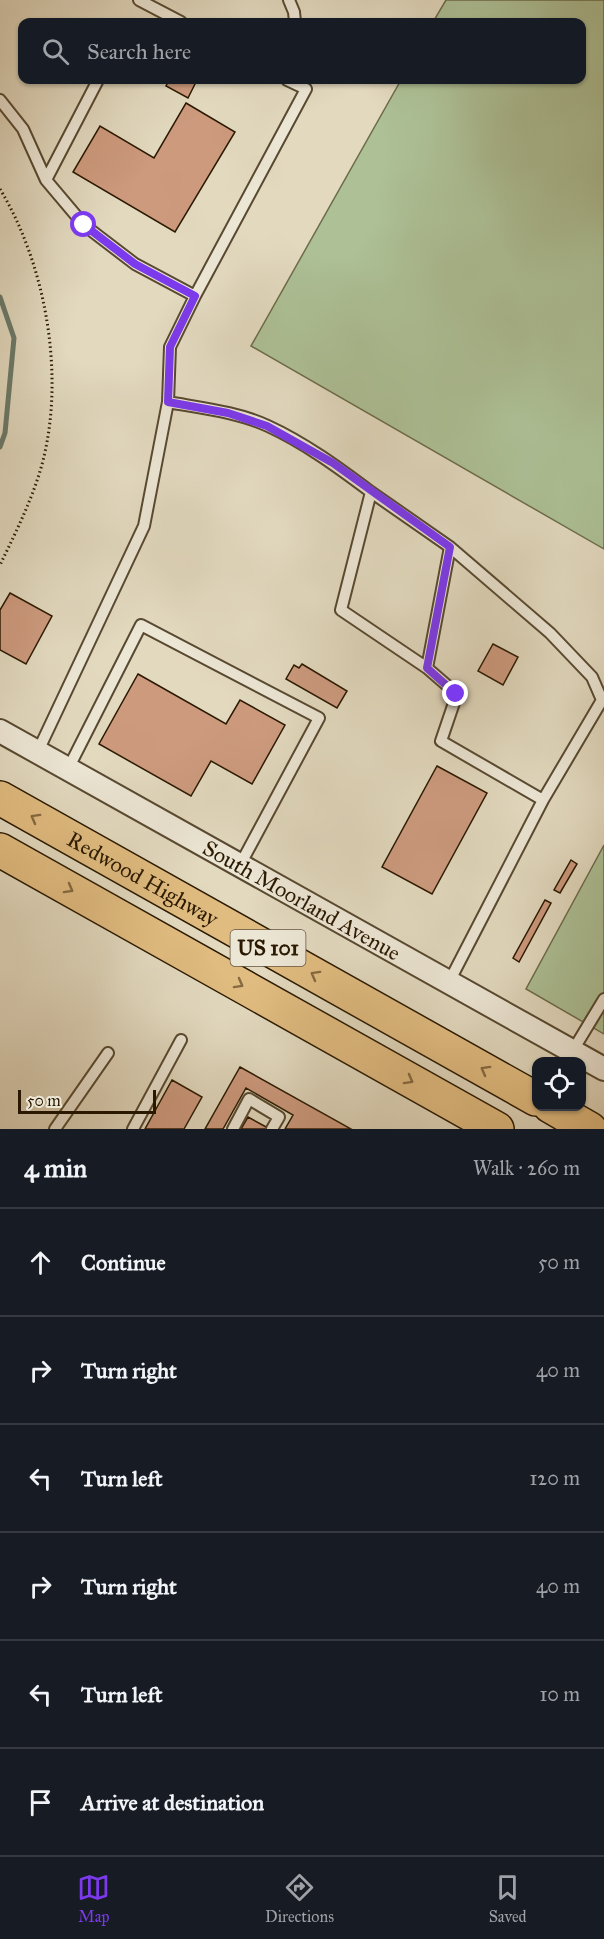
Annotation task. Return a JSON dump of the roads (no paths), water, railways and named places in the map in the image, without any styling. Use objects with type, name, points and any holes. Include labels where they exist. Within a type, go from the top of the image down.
[{"type":"highway","name":"Redwood Highway","points":[[0,798],[532,1096]]},
{"type":"highway","name":"Redwood Highway","points":[[0,850],[497,1129]]},
{"type":"highway","points":[[557,1111],[590,1129]]},
{"type":"street","name":"South Moorland Avenue","points":[[0,731],[604,1069]]},
{"type":"lane","points":[[139,0],[173,18]]},
{"type":"lane","points":[[289,0],[295,18]]},
{"type":"lane","points":[[46,180],[96,84]]},
{"type":"lane","points":[[38,751],[144,526],[168,402],[170,347],[306,89],[297,84]]},
{"type":"lane","points":[[0,100],[23,129],[46,180],[84,225],[135,264],[195,296]]},
{"type":"lane","points":[[168,402],[228,413],[267,426],[333,463],[450,547],[550,633],[592,676],[602,700],[543,800],[449,982]]},
{"type":"lane","points":[[371,492],[340,610],[427,668],[456,694],[441,741],[543,800]]},
{"type":"lane","points":[[427,668],[450,547]]},
{"type":"lane","points":[[68,769],[141,625],[319,718],[240,865]]},
{"type":"lane","points":[[572,1052],[604,999]]},
{"type":"lane","points":[[133,1129],[181,1041]]},
{"type":"lane","points":[[55,1129],[108,1053]]},
{"type":"lane","points":[[232,1129],[249,1099],[279,1117],[272,1129]]},
{"type":"waterway","points":[[0,297],[14,338],[5,433],[0,447]]}]
